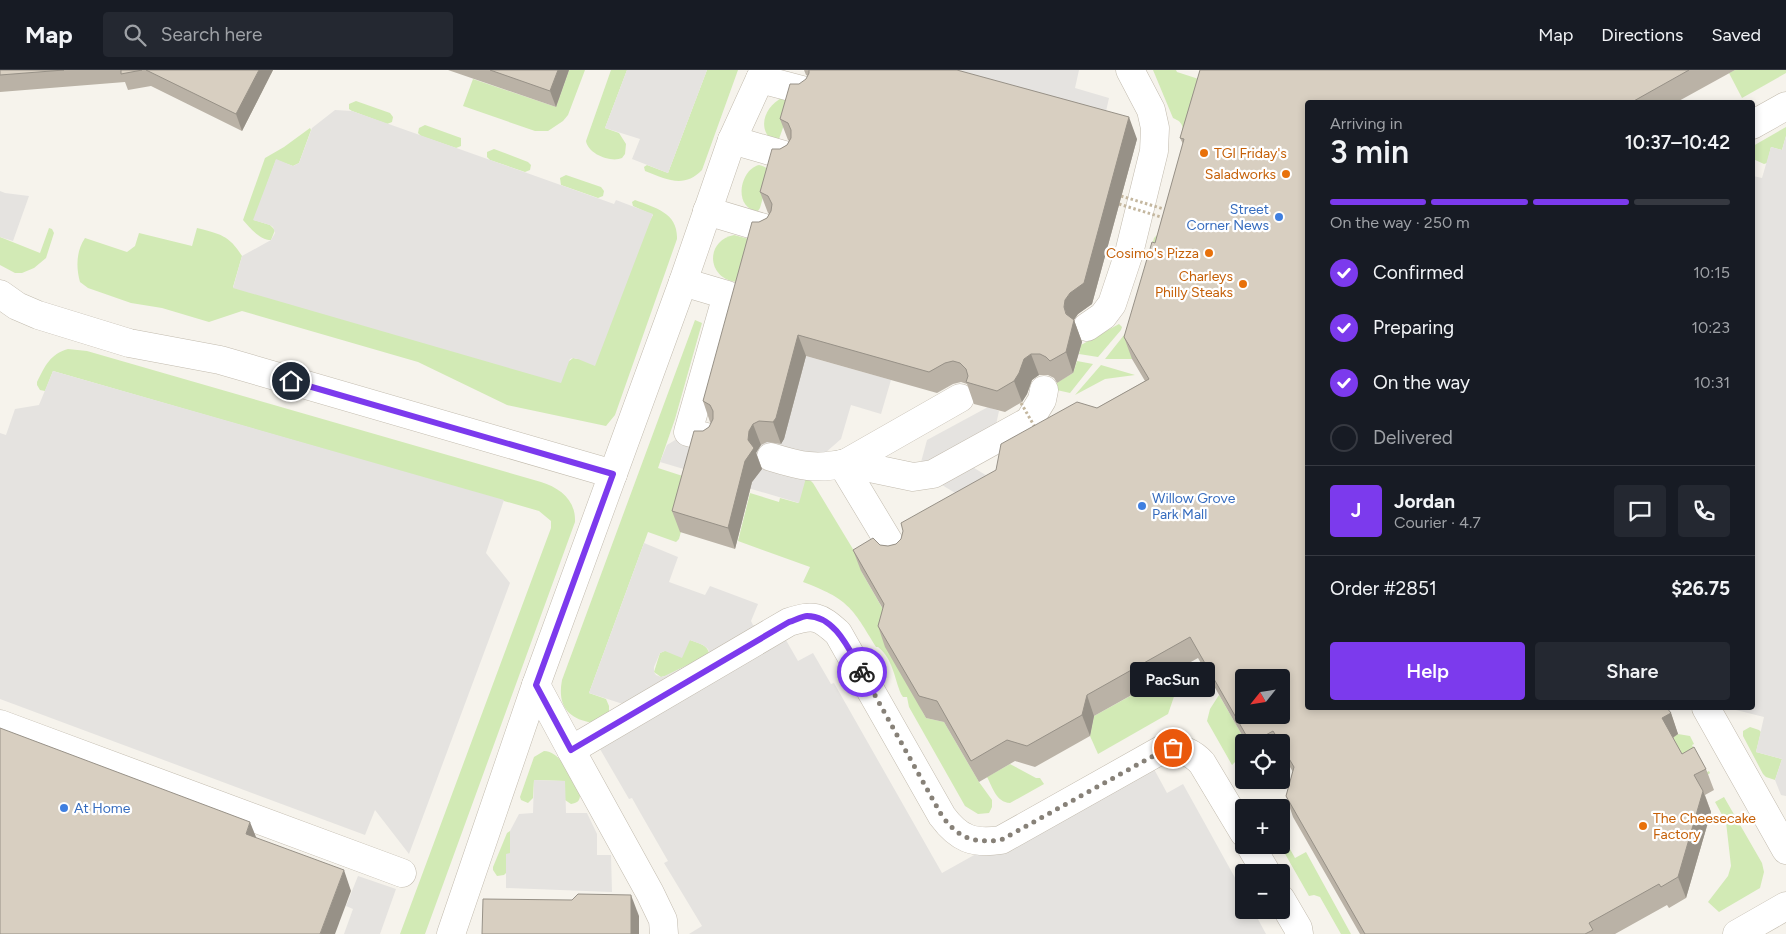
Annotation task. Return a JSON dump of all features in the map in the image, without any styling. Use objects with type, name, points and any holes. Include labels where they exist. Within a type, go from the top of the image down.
[{"type":"lane","points":[[1086,327],[1103,316],[1112,304],[1129,254],[1154,151],[1155,128],[1151,110],[1130,70]]},
{"type":"lane","points":[[451,934],[536,685],[683,282],[732,140],[762,75],[802,90]]},
{"type":"lane","points":[[1755,123],[1786,106]]},
{"type":"lane","points":[[732,140],[784,155]]},
{"type":"lane","points":[[707,211],[764,228]]},
{"type":"lane","points":[[683,282],[736,297],[716,366],[688,432],[706,437]]},
{"type":"lane","points":[[6,302],[38,315],[129,343],[220,360],[613,474]]},
{"type":"lane","points":[[844,464],[913,477],[933,474],[1029,421],[1042,400],[1032,397]]},
{"type":"lane","points":[[771,457],[802,466],[826,468],[844,464],[960,398]]},
{"type":"lane","points":[[844,464],[894,552]]},
{"type":"lane","points":[[571,750],[784,625],[807,616],[824,620],[838,633],[942,816],[951,828],[968,839],[1001,840],[1164,750],[1173,748],[1184,750],[1195,756],[1202,763],[1235,818]]},
{"type":"lane","points":[[536,685],[650,893],[663,920],[664,934]]},
{"type":"lane","points":[[1707,710],[1786,850]]},
{"type":"lane","points":[[0,724],[402,872]]},
{"type":"lane","points":[[1737,934],[1786,906]]},
{"type":"lane","points":[[1290,914],[1298,928],[1299,934]]},
{"type":"path","points":[[1122,196],[1168,210]]},
{"type":"path","points":[[1119,204],[1165,218]]},
{"type":"path","points":[[1032,397],[1040,437]]},
{"type":"green space","points":[[569,70],[585,70],[568,115],[563,121],[548,131],[535,131],[463,106],[473,79],[556,107]]},
{"type":"green space","points":[[611,70],[627,70],[605,128],[619,133],[626,144],[625,154],[622,158],[617,159],[606,158],[595,153],[586,141]]},
{"type":"green space","points":[[707,70],[738,70],[702,170],[695,176],[682,181],[675,181],[645,171],[644,167],[647,165],[668,173]]},
{"type":"green space","points":[[1153,70],[1176,70],[1177,72],[1211,83],[1185,141],[1182,140],[1183,129],[1181,124],[1173,118]]},
{"type":"green space","points":[[1735,70],[1786,70],[1786,73],[1742,98],[1729,73]]},
{"type":"green space","points":[[783,97],[791,105],[779,139],[771,140],[765,128],[765,116],[772,105]]},
{"type":"green space","points":[[356,101],[390,113],[393,117],[392,122],[387,124],[352,111],[349,109],[349,104]]},
{"type":"green space","points":[[425,125],[461,138],[461,146],[456,148],[421,136],[418,133],[419,128]]},
{"type":"green space","points":[[1786,127],[1786,136],[1782,150],[1771,147],[1767,163],[1764,164],[1755,160],[1755,145]]},
{"type":"green space","points":[[310,128],[311,130],[299,163],[293,166],[276,160],[254,220],[270,225],[275,230],[271,240],[263,238],[243,220],[265,158]]},
{"type":"green space","points":[[494,149],[528,162],[531,165],[530,170],[525,172],[490,160],[487,157],[487,152]]},
{"type":"green space","points":[[759,165],[767,168],[769,176],[758,211],[750,209],[745,204],[742,197],[742,189],[743,181],[747,174],[752,168]]},
{"type":"green space","points":[[566,175],[601,187],[604,191],[603,196],[598,198],[561,185],[560,178]]},
{"type":"green space","points":[[635,200],[658,209],[670,217],[674,223],[677,239],[615,415],[606,426],[507,405],[418,362],[242,311],[209,322],[162,308],[131,303],[88,288],[80,282],[78,271],[78,254],[85,238],[127,252],[135,246],[139,233],[192,246],[197,228],[228,239],[242,256],[233,287],[568,362],[573,358],[578,359],[653,215],[633,206],[632,202]]},
{"type":"green space","points":[[49,228],[54,233],[46,258],[34,268],[22,273],[15,273],[0,265],[0,237],[40,253]]},
{"type":"green space","points":[[1158,234],[1159,264],[1132,359],[1105,359],[1128,330],[1154,238]]},
{"type":"green space","points":[[734,235],[749,239],[738,282],[728,280],[720,275],[715,268],[713,260],[714,252],[718,245],[724,239]]},
{"type":"green space","points":[[695,320],[702,323],[675,419],[658,468],[695,480],[679,539],[676,542],[648,532],[589,693],[606,699],[609,713],[593,723],[584,721],[566,710],[561,697],[562,680]]},
{"type":"green space","points":[[1119,324],[1122,327],[1121,330],[1098,357],[1079,354],[1081,345]]},
{"type":"green space","points":[[68,349],[87,351],[541,482],[560,491],[570,501],[575,514],[575,522],[425,934],[400,934],[551,528],[551,521],[539,511],[53,371],[45,391],[40,390],[37,382],[52,357]]},
{"type":"green space","points":[[1077,361],[1093,364],[1070,393],[1048,388],[1073,373]]},
{"type":"green space","points":[[1101,365],[1135,375],[1105,379],[1075,395]]},
{"type":"green space","points":[[806,476],[813,483],[865,569],[861,571],[892,625],[922,711],[926,718],[944,722],[979,782],[992,800],[992,807],[989,813],[978,814],[965,806],[909,707],[907,697],[903,697],[901,694],[887,657],[876,647],[854,613],[840,599],[803,582],[810,567],[738,541],[750,493],[779,502],[780,498],[798,503]]},
{"type":"green space","points":[[690,640],[704,646],[709,653],[665,676],[661,677],[654,672],[660,653]]},
{"type":"green space","points":[[1161,679],[1178,685],[1168,714],[1098,754],[1090,736],[1094,716]]},
{"type":"green space","points":[[1219,695],[1241,734],[1235,734],[1235,762],[1232,765],[1207,721],[1210,709]]},
{"type":"green space","points":[[1750,727],[1761,732],[1756,752],[1782,759],[1775,780],[1763,774],[1743,736],[1743,731]]},
{"type":"green space","points":[[1678,734],[1690,736],[1694,744],[1692,745],[1707,772],[1709,771],[1710,773],[1706,776],[1690,775],[1669,740]]},
{"type":"green space","points":[[544,751],[556,756],[566,768],[580,795],[579,800],[571,804],[565,800],[565,781],[534,780],[533,798],[528,803],[521,800],[520,797],[534,757]]},
{"type":"green space","points":[[1010,764],[1036,778],[1040,778],[1044,784],[1010,803],[1001,800],[987,777]]},
{"type":"green space","points":[[1724,797],[1762,863],[1764,872],[1760,888],[1719,912],[1708,902],[1728,876],[1731,866],[1726,822],[1715,802]]},
{"type":"green space","points":[[510,831],[510,854],[506,854],[506,873],[497,876],[493,867],[507,833]]},
{"type":"green space","points":[[1290,849],[1295,858],[1306,852],[1351,934],[1341,934],[1320,897],[1309,896],[1285,854],[1290,854]]},
{"type":"shaded area","points":[[627,70],[707,70],[668,173],[632,159],[640,139],[605,128]]},
{"type":"shaded area","points":[[888,70],[1079,70],[1075,88],[1109,98],[1102,129]]},
{"type":"shaded area","points":[[335,110],[352,111],[614,204],[616,200],[653,214],[595,366],[578,359],[570,359],[561,383],[233,288],[242,256],[271,240],[275,233],[270,225],[253,220],[276,159],[293,166],[299,163],[312,128]]},
{"type":"shaded area","points":[[1786,136],[1786,796],[1781,795],[1775,780],[1782,759],[1756,752],[1764,717],[1736,710],[1755,710],[1755,176],[1762,178],[1771,147],[1782,150]]},
{"type":"shaded area","points":[[0,191],[29,196],[13,241],[0,237]]},
{"type":"shaded area","points":[[734,336],[891,380],[881,414],[851,405],[841,439],[809,467],[799,503],[660,462],[667,445],[688,432],[706,437]]},
{"type":"shaded area","points":[[53,371],[504,500],[486,553],[510,583],[409,854],[375,810],[365,835],[0,699],[0,433],[6,435],[15,409],[39,405]]},
{"type":"shaded area","points":[[988,407],[999,411],[992,443],[961,460],[997,482],[967,500],[927,476],[917,477],[927,440]]},
{"type":"shaded area","points":[[644,543],[678,557],[669,582],[705,595],[710,586],[758,604],[751,621],[753,625],[779,628],[798,661],[813,653],[831,684],[834,683],[942,873],[1148,758],[1167,793],[1183,784],[1235,878],[1235,919],[1258,919],[1266,934],[689,934],[702,926],[664,863],[668,861],[632,798],[629,799],[593,737],[626,705],[589,693]],"holes":[[[690,640],[708,649],[709,652],[706,656],[665,676],[661,677],[654,672],[654,667],[660,653],[665,651],[682,658]]]},
{"type":"shaded area","points":[[534,780],[565,781],[566,813],[587,813],[597,834],[597,855],[611,855],[612,892],[506,888],[506,854],[510,853],[510,831],[519,814],[533,813]]},
{"type":"shaded area","points":[[358,876],[396,889],[380,934],[344,934],[353,909],[346,906]]},
{"type":"building","points":[[0,70],[64,70],[0,75]]},
{"type":"building","points":[[121,70],[142,70],[121,74]]},
{"type":"building","points":[[146,70],[259,70],[236,114]]},
{"type":"building","points":[[490,70],[558,70],[550,91]]},
{"type":"building","points":[[809,70],[957,70],[1129,117],[1084,283],[1070,293],[1065,300],[1066,314],[1074,320],[1066,352],[1050,361],[1040,354],[1031,354],[1024,359],[1014,381],[997,391],[966,382],[968,376],[966,369],[960,363],[953,361],[945,363],[929,372],[798,335],[776,418],[773,422],[759,421],[753,424],[749,431],[748,440],[754,448],[745,461],[728,528],[672,511],[694,431],[703,431],[709,427],[713,419],[713,411],[710,405],[703,401],[752,222],[759,222],[767,218],[771,211],[772,204],[768,196],[760,192],[772,149],[780,149],[787,145],[791,138],[791,130],[788,123],[780,119],[790,84],[799,84],[806,79]]},
{"type":"building","name":"Willow Grove Park Mall","points":[[1200,70],[1689,70],[1636,100],[1305,100],[1305,710],[1669,710],[1671,713],[1662,718],[1682,754],[1694,747],[1706,769],[1694,775],[1703,791],[1678,877],[1661,887],[1659,884],[1589,923],[1593,930],[1585,934],[1365,934],[1290,803],[1290,799],[1286,796],[1288,789],[1290,789],[1294,767],[1290,760],[1290,734],[1275,734],[1273,731],[1268,734],[1245,734],[1240,724],[1290,724],[1290,669],[1235,669],[1235,716],[1190,637],[1087,695],[1082,715],[1027,746],[1007,740],[971,761],[937,701],[919,696],[878,626],[884,604],[853,550],[873,538],[880,545],[896,544],[901,539],[903,531],[901,523],[996,470],[1001,444],[1077,402],[1097,408],[1149,379],[1124,337],[1152,242],[1155,243],[1184,139],[1180,138]]},
{"type":"building","name":"At Home","points":[[0,728],[250,822],[246,834],[344,870],[320,934],[0,934]]},
{"type":"building","points":[[578,894],[631,895],[631,934],[482,934],[483,899],[572,900]]},
{"type":"way so far","points":[[862,672],[942,816],[951,828],[968,839],[978,841],[1001,840],[1164,750],[1173,748]]},
{"type":"place","name":"TGI Friday's","points":[[1204,153]]},
{"type":"place","name":"Saladworks","points":[[1286,174]]},
{"type":"place","name":"Street Corner News","points":[[1279,217]]},
{"type":"place","name":"Cosimo's Pizza","points":[[1209,253]]},
{"type":"place","name":"Charleys Philly Steaks","points":[[1243,284]]},
{"type":"place","name":"Willow Grove Park Mall","points":[[1142,506]]},
{"type":"place","name":"PacSun","points":[[1173,748]]},
{"type":"place","name":"At Home","points":[[64,808]]},
{"type":"place","name":"The Cheesecake Factory","points":[[1643,826]]},
{"type":"route","points":[[291,381],[613,474],[536,685],[571,750],[789,622],[807,616],[824,620],[838,633],[862,672]]}]
